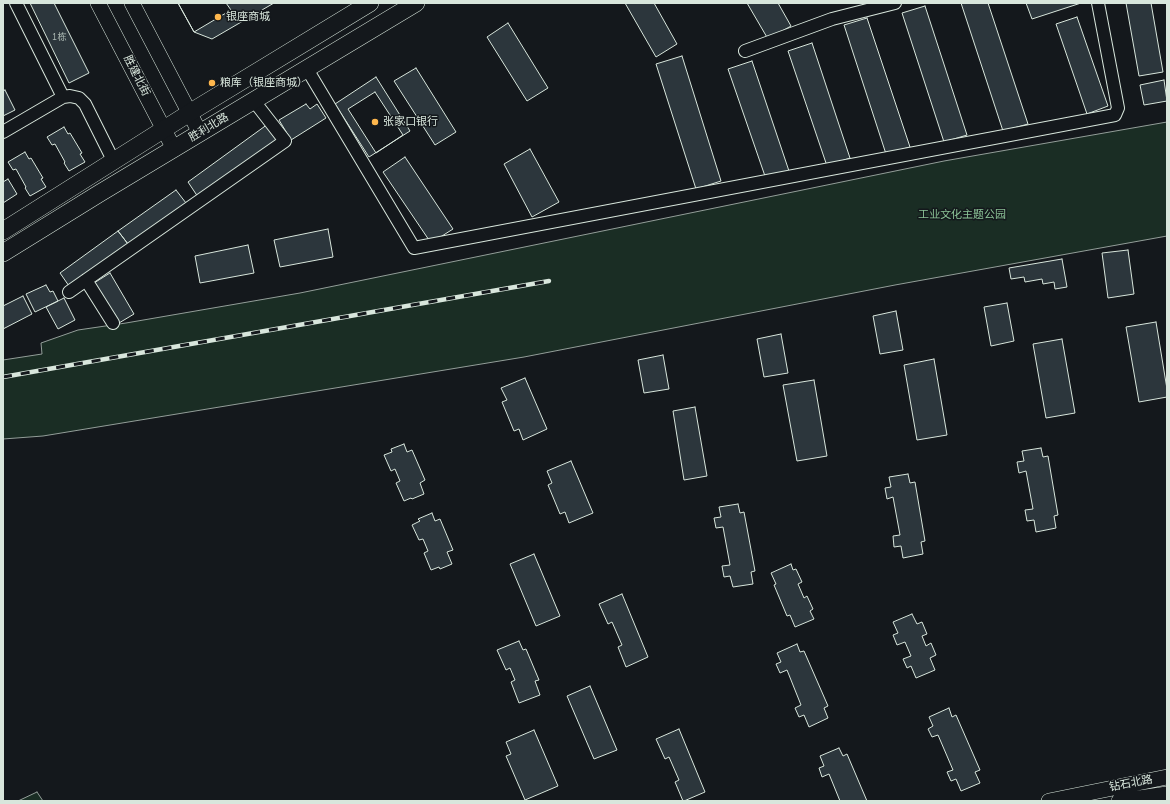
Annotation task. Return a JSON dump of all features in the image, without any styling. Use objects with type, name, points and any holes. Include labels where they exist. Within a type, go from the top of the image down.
[{"type":"highway","name":"胜利北路","points":[[3,231],[189,113],[370,3]]},
{"type":"highway","name":"胜利北路","points":[[3,253],[416,3]]},
{"type":"main road","name":"胜建北街","points":[[98,3],[174,149]]},
{"type":"main road","points":[[132,3],[200,133]]},
{"type":"main road","name":"钻石北路","points":[[1049,801],[1167,777]]},
{"type":"main road","name":"钻石北路","points":[[1119,801],[1167,794]]},
{"type":"street","points":[[16,3],[63,97]]},
{"type":"street","points":[[744,50],[832,19],[895,3]]},
{"type":"street","points":[[307,69],[414,248],[1115,115],[1118,108],[1098,3]]},
{"type":"street","points":[[3,132],[63,97],[70,96],[79,98],[85,104],[114,162]]},
{"type":"street","points":[[69,292],[285,141],[254,101]]},
{"type":"street","points":[[86,280],[113,323]]},
{"type":"green space","name":"工业文化主题公园","points":[[1167,122],[1167,236],[895,285],[524,357],[43,436],[3,439],[3,360],[42,354],[41,343],[78,330],[300,293],[944,161]]},
{"type":"green space","points":[[37,792],[43,801],[18,801]]},
{"type":"building","points":[[30,3],[54,3],[89,73],[69,83]]},
{"type":"building","name":"银座商城","points":[[178,3],[274,3],[212,39],[194,32]]},
{"type":"building","points":[[178,3],[226,3],[231,10],[194,32]]},
{"type":"building","points":[[625,3],[654,3],[677,44],[656,57]]},
{"type":"building","points":[[747,3],[778,3],[791,26],[768,39]]},
{"type":"building","points":[[961,3],[988,3],[1028,124],[1003,131]]},
{"type":"building","points":[[1026,3],[1081,3],[1032,19]]},
{"type":"building","points":[[1126,3],[1151,3],[1163,72],[1139,76]]},
{"type":"building","points":[[925,6],[967,135],[944,142],[902,13]]},
{"type":"building","points":[[1077,17],[1108,106],[1087,114],[1056,24]]},
{"type":"building","points":[[867,18],[910,147],[886,154],[844,25]]},
{"type":"building","points":[[508,23],[548,88],[527,101],[487,37]]},
{"type":"building","points":[[812,43],[850,158],[827,166],[788,51]]},
{"type":"building","points":[[682,56],[721,181],[696,189],[656,64]]},
{"type":"building","points":[[752,61],[789,171],[766,179],[728,69]]},
{"type":"building","points":[[416,68],[456,132],[435,145],[394,81]]},
{"type":"building","points":[[376,77],[410,131],[369,157],[335,104]]},
{"type":"building","points":[[1164,80],[1167,101],[1144,105],[1140,85]]},
{"type":"building","points":[[5,90],[15,110],[3,116],[3,91]]},
{"type":"building","name":"张家口银行","points":[[375,92],[403,135],[376,153],[348,109]]},
{"type":"building","points":[[306,104],[310,109],[317,104],[326,118],[291,140],[279,120]]},
{"type":"building","points":[[268,124],[278,139],[198,197],[188,182]]},
{"type":"building","points":[[64,127],[68,134],[70,133],[82,153],[80,154],[85,162],[69,171],[55,144],[52,145],[47,137]]},
{"type":"building","points":[[530,149],[559,202],[532,217],[504,164]]},
{"type":"building","points":[[25,152],[29,159],[31,158],[43,178],[41,179],[46,187],[30,196],[16,169],[13,170],[8,162]]},
{"type":"building","points":[[405,157],[453,229],[431,243],[383,172]]},
{"type":"building","points":[[8,179],[17,194],[3,203],[3,182]]},
{"type":"building","points":[[176,190],[186,203],[128,244],[118,231]]},
{"type":"building","points":[[328,229],[333,257],[280,267],[274,240]]},
{"type":"building","points":[[118,231],[128,244],[69,286],[60,273]]},
{"type":"building","points":[[248,245],[254,273],[200,283],[195,256]]},
{"type":"building","points":[[1128,250],[1134,294],[1108,298],[1102,253]]},
{"type":"building","points":[[1062,259],[1067,287],[1055,289],[1054,282],[1043,284],[1042,279],[1025,282],[1024,277],[1011,279],[1009,268]]},
{"type":"building","points":[[110,273],[134,314],[119,323],[94,283]]},
{"type":"building","points":[[46,285],[50,292],[53,291],[58,301],[35,312],[26,294]]},
{"type":"building","points":[[23,296],[32,314],[3,329],[3,306]]},
{"type":"building","points":[[64,298],[75,320],[58,329],[46,307]]},
{"type":"building","points":[[1007,303],[1014,341],[991,346],[984,307]]},
{"type":"building","points":[[896,311],[903,350],[880,354],[873,316]]},
{"type":"building","points":[[1156,322],[1167,397],[1139,402],[1126,327]]},
{"type":"building","points":[[781,334],[788,373],[764,377],[757,339]]},
{"type":"building","points":[[1062,339],[1075,413],[1046,418],[1033,344]]},
{"type":"building","points":[[663,355],[669,389],[644,393],[638,360]]},
{"type":"building","points":[[934,359],[947,435],[917,440],[904,365]]},
{"type":"building","points":[[525,378],[547,429],[523,440],[519,429],[514,431],[502,402],[507,400],[501,388]]},
{"type":"building","points":[[814,380],[827,456],[797,461],[783,385]]},
{"type":"building","points":[[695,407],[707,476],[684,480],[673,411]]},
{"type":"building","points":[[404,444],[407,452],[412,450],[425,480],[420,483],[424,494],[404,501],[396,483],[400,481],[395,469],[391,471],[384,455],[392,452],[391,449]]},
{"type":"building","points":[[1041,448],[1043,457],[1048,456],[1058,515],[1054,516],[1056,528],[1036,532],[1034,520],[1027,521],[1025,510],[1033,509],[1026,471],[1019,473],[1017,462],[1024,461],[1022,451]]},
{"type":"building","points":[[571,461],[593,513],[569,523],[565,512],[560,514],[548,485],[552,483],[547,471]]},
{"type":"building","points":[[908,474],[910,483],[915,482],[925,541],[921,542],[923,554],[903,558],[901,546],[894,547],[893,536],[900,535],[893,497],[887,499],[885,488],[891,487],[889,477]]},
{"type":"building","points":[[738,504],[740,513],[744,512],[755,571],[751,572],[753,584],[733,587],[730,576],[724,577],[722,566],[730,565],[723,527],[716,528],[714,518],[721,517],[719,507]]},
{"type":"building","points":[[432,513],[435,521],[440,519],[453,550],[447,552],[452,564],[440,569],[439,567],[431,570],[424,553],[428,551],[423,539],[419,540],[412,525],[420,521],[418,519]]},
{"type":"building","points":[[534,554],[560,616],[536,626],[510,564]]},
{"type":"building","points":[[791,564],[793,570],[796,569],[802,582],[798,584],[804,598],[807,596],[813,609],[810,611],[814,619],[795,627],[790,615],[787,616],[774,585],[776,584],[771,573]]},
{"type":"building","points":[[622,594],[648,657],[626,667],[618,647],[622,645],[612,622],[608,624],[599,604]]},
{"type":"building","points":[[912,614],[917,624],[922,622],[927,634],[922,636],[926,646],[931,643],[936,655],[930,658],[935,670],[916,678],[911,666],[907,668],[903,659],[911,656],[905,642],[897,645],[893,635],[898,633],[893,622]]},
{"type":"building","points":[[519,641],[523,650],[526,649],[539,680],[535,681],[540,695],[519,703],[511,682],[515,680],[510,668],[506,670],[497,650]]},
{"type":"building","points":[[797,644],[800,652],[804,651],[828,706],[824,708],[828,718],[809,727],[804,715],[799,717],[795,708],[801,705],[787,670],[780,673],[776,664],[781,662],[777,653]]},
{"type":"building","points":[[590,686],[617,750],[594,759],[567,696]]},
{"type":"building","points":[[949,708],[952,717],[956,715],[980,770],[975,772],[980,783],[961,791],[956,779],[951,781],[947,772],[953,770],[938,735],[932,737],[928,729],[933,726],[929,717]]},
{"type":"building","points":[[679,729],[705,792],[684,801],[675,782],[679,780],[669,757],[665,759],[656,739]]},
{"type":"building","points":[[534,730],[558,786],[525,800],[506,756],[511,754],[506,742]]},
{"type":"building","points":[[839,748],[843,756],[847,754],[867,801],[840,801],[829,774],[822,777],[819,768],[824,766],[820,756]]},
{"type":"railway","points":[[3,377],[549,281]]},
{"type":"place","name":"银座商城","points":[[218,17]]},
{"type":"place","name":"粮库（银座商城）","points":[[212,83]]},
{"type":"place","name":"张家口银行","points":[[375,122]]}]
